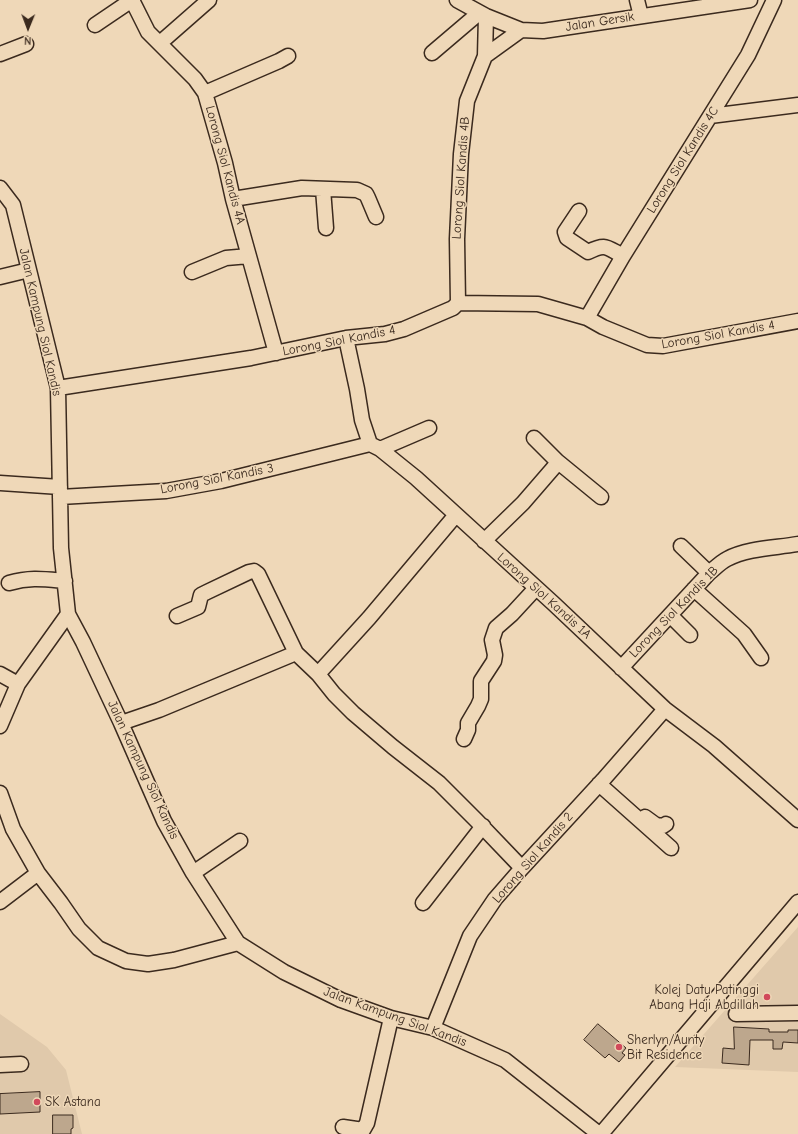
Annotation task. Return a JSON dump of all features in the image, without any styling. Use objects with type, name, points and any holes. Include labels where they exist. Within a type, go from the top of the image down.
[{"type":"street","points":[[95,25],[132,0]]},
{"type":"street","name":"Lorong Siol Kandis 4A","points":[[132,0],[148,32],[195,80],[205,93],[276,353]]},
{"type":"street","points":[[160,44],[209,0]]},
{"type":"street","name":"Jalan Gersik","points":[[457,0],[483,14],[521,30],[543,31],[750,0]]},
{"type":"street","points":[[637,0],[641,16]]},
{"type":"street","name":"Lorong Siol Kandis 4C","points":[[587,318],[622,256],[748,55],[774,0]]},
{"type":"street","points":[[432,53],[483,14]]},
{"type":"street","points":[[483,14],[485,56]]},
{"type":"street","points":[[485,56],[521,30]]},
{"type":"street","points":[[0,54],[26,44]]},
{"type":"street","points":[[205,93],[279,62],[288,56]]},
{"type":"street","name":"Lorong Siol Kandis 4B","points":[[458,303],[457,239],[461,154],[467,101],[485,56]]},
{"type":"street","points":[[710,116],[798,105]]},
{"type":"street","name":"Jalan Kampung Siol Kandis","points":[[0,188],[13,205],[58,388],[61,548],[68,614],[83,642],[121,723],[164,821],[193,873],[238,943],[284,972],[341,1000],[391,1018],[433,1028],[505,1060],[600,1134]]},
{"type":"street","points":[[233,199],[302,188],[357,190],[366,194],[376,217]]},
{"type":"street","points":[[323,189],[326,228]]},
{"type":"street","points":[[579,211],[566,232],[567,238],[588,252],[604,246],[622,256]]},
{"type":"street","points":[[192,272],[226,258],[249,256]]},
{"type":"street","points":[[0,277],[29,270]]},
{"type":"street","name":"Lorong Siol Kandis 4","points":[[58,388],[276,353],[346,338],[396,332],[453,308],[458,303],[538,304],[587,318],[604,327],[647,345],[663,346],[798,321]]},
{"type":"street","points":[[346,338],[362,420],[375,446]]},
{"type":"street","name":"Lorong Siol Kandis 3","points":[[0,483],[60,492],[166,491],[221,481],[375,446],[429,428]]},
{"type":"street","points":[[534,438],[557,461],[601,497]]},
{"type":"street","name":"Lorong Siol Kandis 1A","points":[[375,446],[416,478],[455,516],[536,588],[665,709],[714,746],[798,820]]},
{"type":"street","points":[[484,541],[522,503],[555,466],[557,461]]},
{"type":"street","points":[[318,674],[369,618],[455,516]]},
{"type":"street","name":"Lorong Siol Kandis 1B","points":[[621,668],[709,573],[726,560],[740,554],[798,544]]},
{"type":"street","points":[[681,546],[709,573]]},
{"type":"street","points":[[176,616],[198,607],[201,595],[254,571],[258,574],[296,653],[318,674],[334,694],[353,713],[439,783],[483,826],[522,868]]},
{"type":"street","points":[[9,583],[24,579],[40,578],[65,581]]},
{"type":"street","points":[[464,739],[468,730],[468,723],[481,699],[481,680],[494,661],[495,656],[492,640],[496,628],[512,614],[536,588]]},
{"type":"street","points":[[694,589],[744,634],[760,658]]},
{"type":"street","points":[[0,726],[18,684],[68,614]]},
{"type":"street","points":[[670,615],[690,634]]},
{"type":"street","points":[[121,723],[159,710],[296,653]]},
{"type":"street","points":[[0,674],[18,684]]},
{"type":"street","name":"Lorong Siol Kandis 2","points":[[433,1028],[470,936],[495,899],[665,709]]},
{"type":"street","points":[[601,782],[652,823],[659,826],[666,824]]},
{"type":"street","points":[[601,782],[671,848]]},
{"type":"street","points":[[0,793],[13,829],[38,874],[61,903],[78,929],[98,948],[126,961],[148,964],[174,960],[238,943]]},
{"type":"street","points":[[423,903],[483,826]]},
{"type":"street","points":[[193,873],[240,841]]},
{"type":"street","points":[[0,902],[38,874]]},
{"type":"street","points":[[600,1134],[798,902]]},
{"type":"street","points":[[736,1014],[798,1012]]},
{"type":"street","points":[[343,1127],[363,1130],[367,1123],[391,1018]]},
{"type":"street","points":[[0,1065],[21,1064]]},
{"type":"shaded area","name":"Kolej Datu Patinggi Abang Haji Abdillah","points":[[798,927],[798,1072],[675,1067]]},
{"type":"shaded area","name":"SK Astana","points":[[0,1014],[47,1047],[66,1070],[82,1134],[0,1134]]},
{"type":"building","points":[[598,1024],[626,1048],[622,1053],[625,1055],[619,1062],[609,1054],[605,1058],[584,1040]]},
{"type":"building","points":[[734,1027],[769,1029],[769,1032],[788,1032],[788,1030],[798,1030],[798,1043],[783,1042],[782,1049],[773,1049],[773,1040],[750,1040],[749,1065],[722,1063],[723,1048],[734,1049]]},
{"type":"building","points":[[40,1092],[40,1112],[0,1114],[0,1094]]},
{"type":"building","points":[[53,1115],[73,1115],[73,1128],[71,1129],[71,1134],[53,1134]]},
{"type":"place","name":"Kolej Datu Patinggi Abang Haji Abdillah","points":[[767,997]]},
{"type":"place","name":"Sherlyn/Aunty Bit Residence","points":[[619,1047]]},
{"type":"place","name":"SK Astana","points":[[37,1102]]}]
